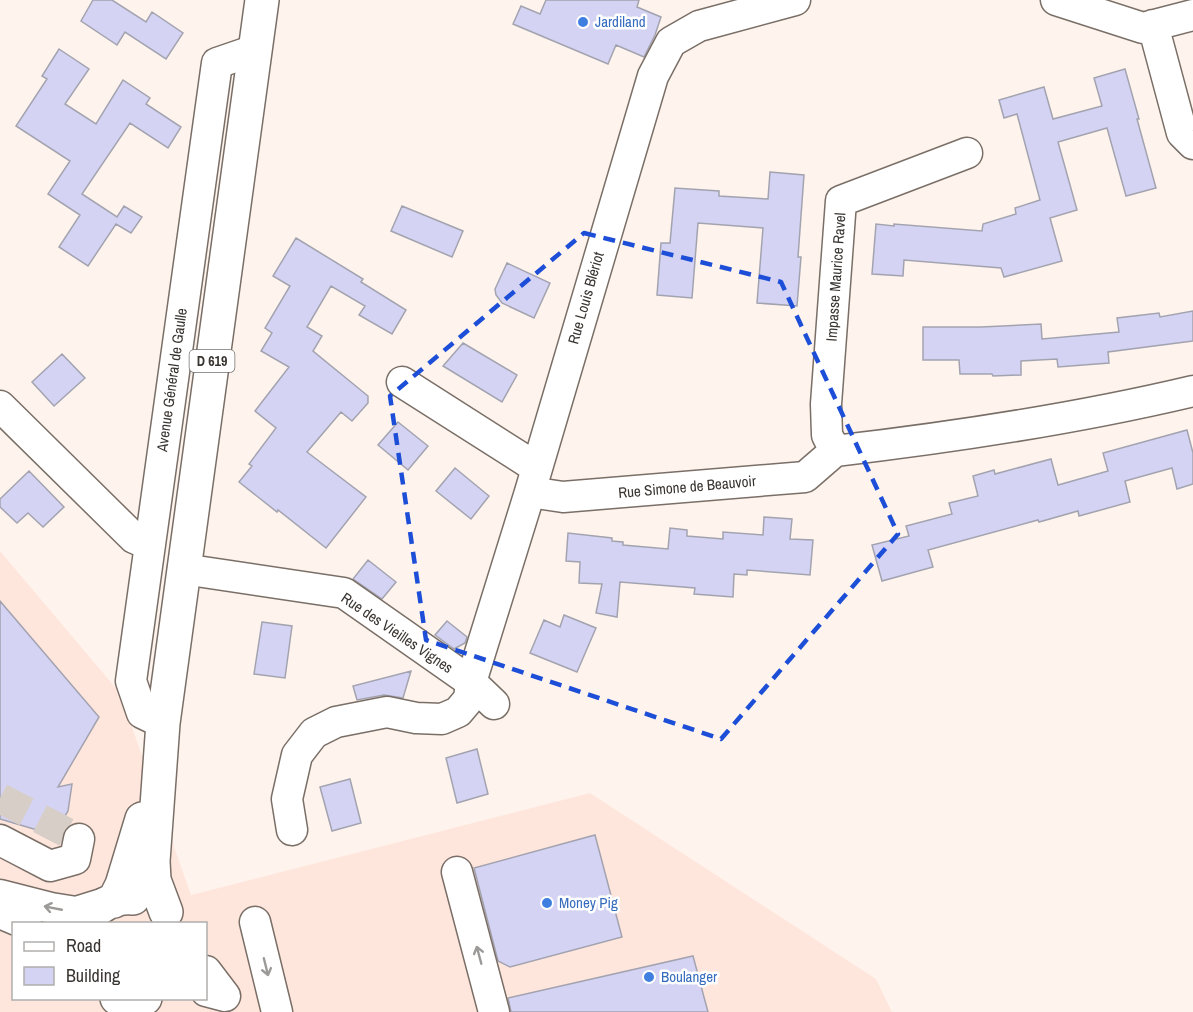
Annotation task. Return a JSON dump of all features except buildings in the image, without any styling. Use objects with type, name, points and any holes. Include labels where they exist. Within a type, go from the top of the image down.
[{"type":"main road","name":"D 619","points":[[170,918],[154,880],[153,861],[163,723],[262,0]]},
{"type":"main road","name":"D 619","points":[[102,909],[122,885],[140,831],[163,723]]},
{"type":"main road","points":[[102,909],[126,897],[147,900],[170,918]]},
{"type":"street","name":"Rue Louis Blériot","points":[[292,830],[287,799],[297,756],[314,733],[336,722],[387,712],[416,718],[442,718],[458,712],[469,699],[471,682],[652,76],[671,42],[699,26],[795,0]]},
{"type":"street","points":[[1056,0],[1143,28],[1193,15]]},
{"type":"street","points":[[1153,26],[1182,133],[1193,144]]},
{"type":"street","name":"Avenue Général de Gaulle","points":[[163,723],[142,713],[131,681],[217,63],[255,50]]},
{"type":"street","name":"Impasse Maurice Ravel","points":[[835,451],[827,435],[826,404],[842,201],[967,153]]},
{"type":"street","points":[[402,382],[533,480]]},
{"type":"street","points":[[835,451],[1076,416],[1193,392]]},
{"type":"street","points":[[0,406],[135,538],[150,545]]},
{"type":"street","name":"Rue Simone de Beauvoir","points":[[533,480],[563,497],[805,477],[835,451]]},
{"type":"street","name":"Rue des Vieilles Vignes","points":[[183,569],[344,593],[471,682],[494,704]]},
{"type":"street","points":[[0,840],[51,866],[75,859],[79,839]]},
{"type":"street","points":[[457,872],[494,1012]]},
{"type":"street","points":[[0,895],[76,912],[102,909]]},
{"type":"street","points":[[0,913],[21,922]]},
{"type":"street","points":[[255,922],[277,1012]]},
{"type":"street","points":[[207,973],[222,1000]]},
{"type":"highlighted area","points":[[584,233],[781,282],[898,534],[721,739],[426,640],[390,396]]},
{"type":"shaded area","points":[[0,551],[120,693],[191,895],[590,793],[876,979],[892,1012],[0,1012]]},
{"type":"tunnel","points":[[0,798],[79,839]]},
{"type":"place","name":"Jardiland","points":[[583,22]]},
{"type":"place","name":"Money Pig","points":[[547,903]]},
{"type":"place","name":"Boulanger","points":[[649,977]]}]
